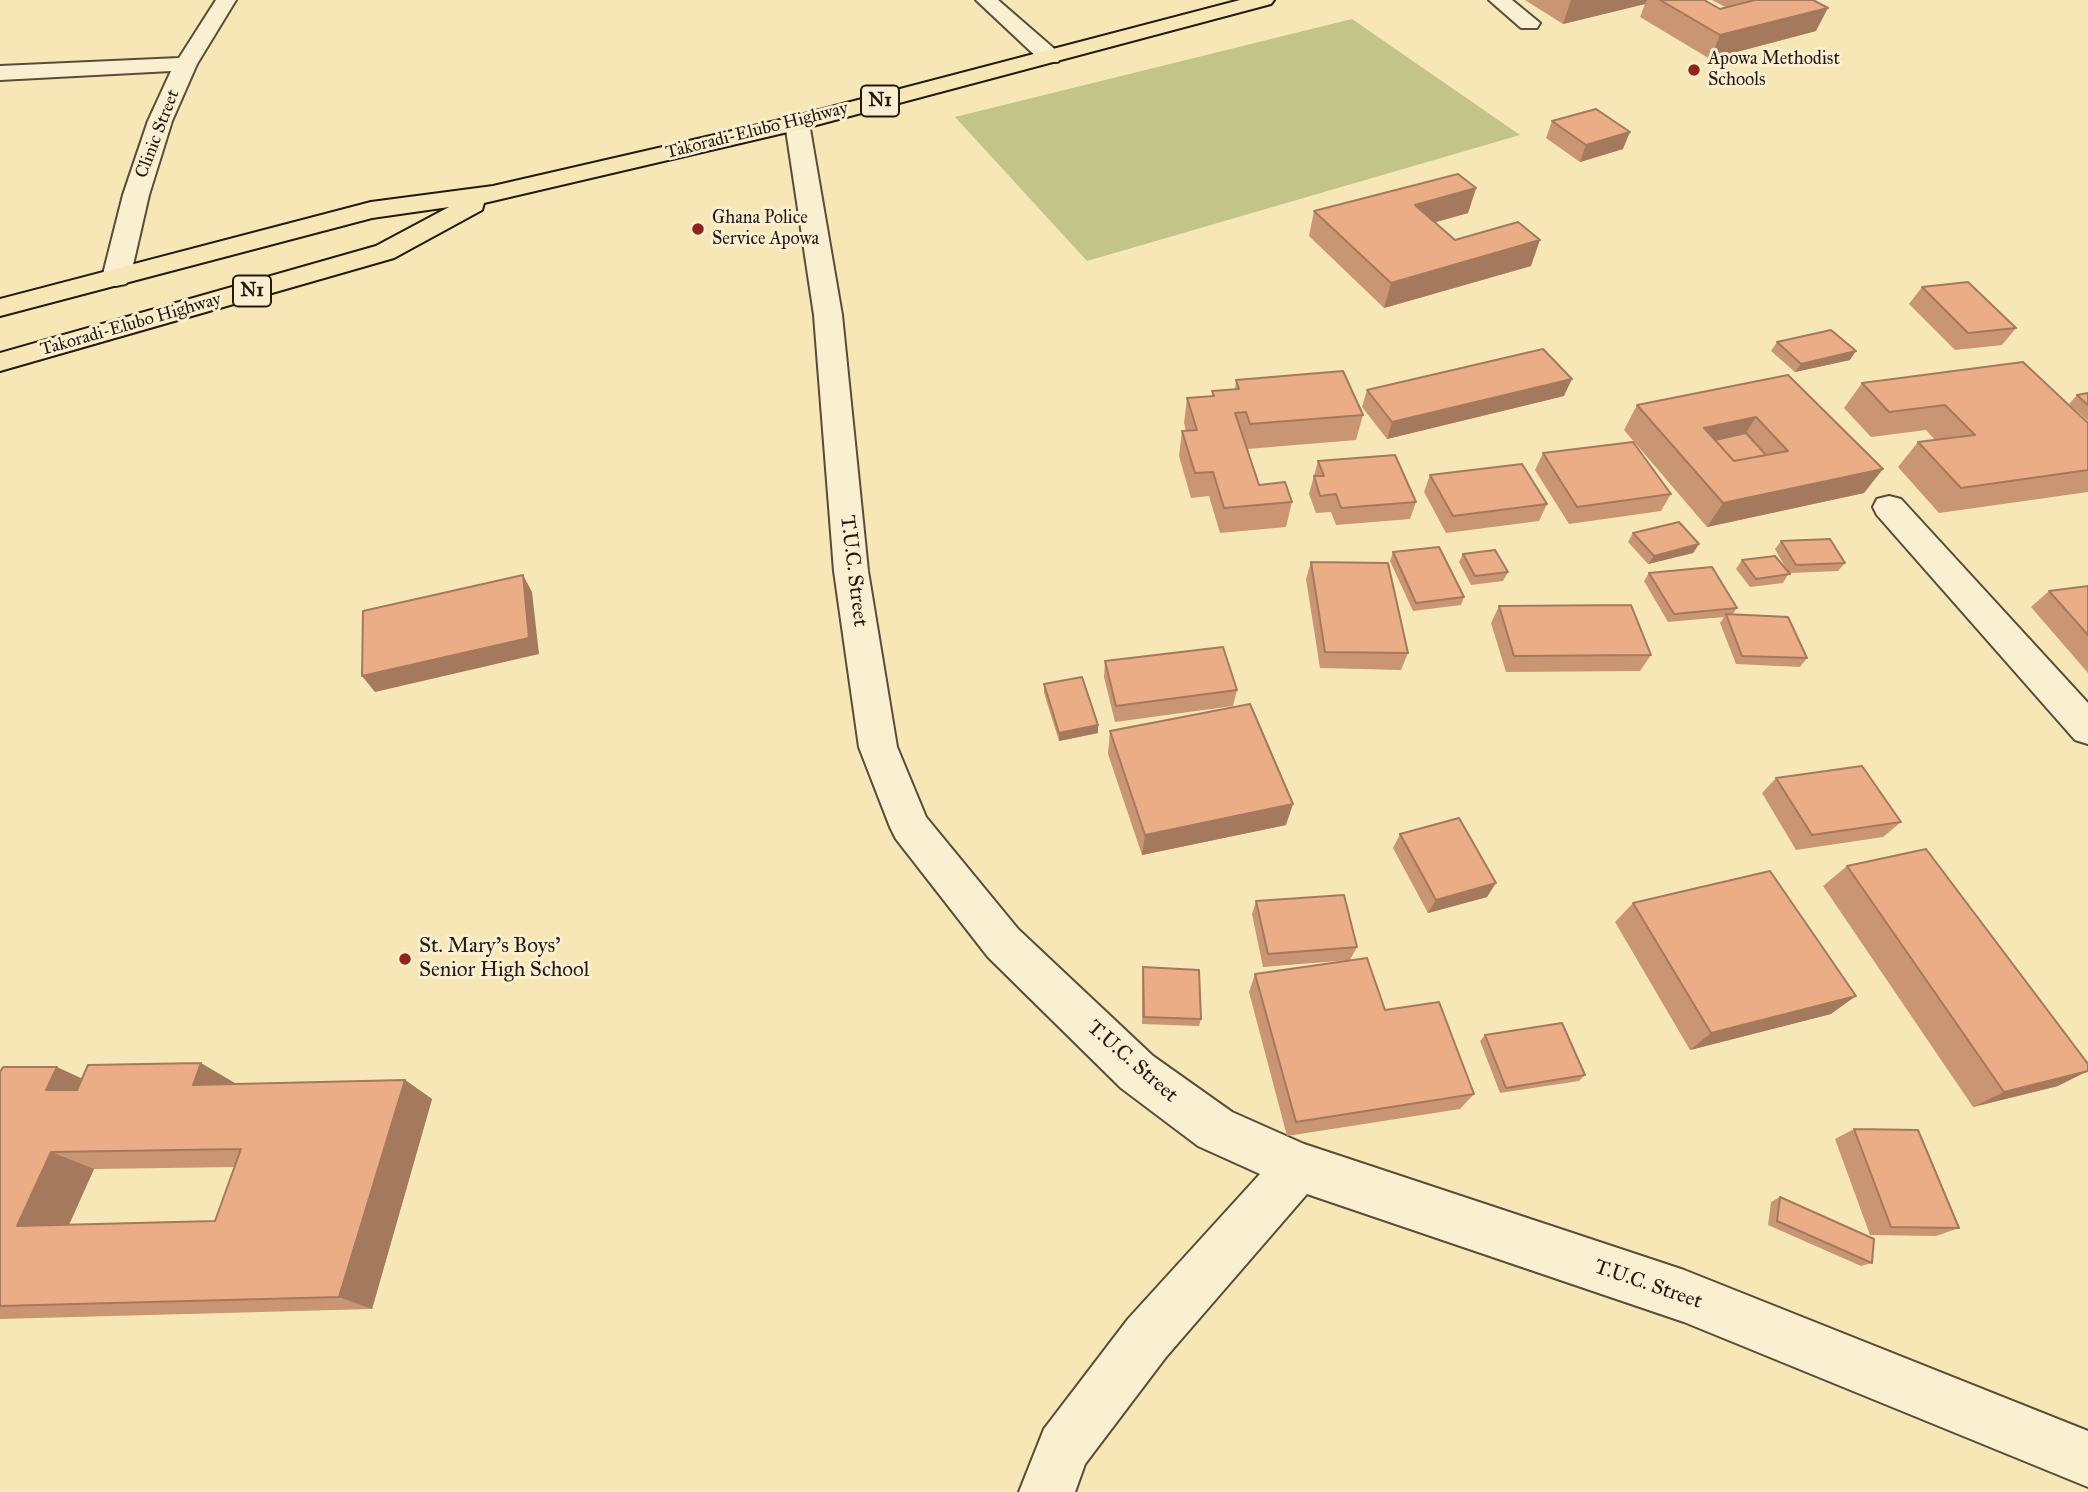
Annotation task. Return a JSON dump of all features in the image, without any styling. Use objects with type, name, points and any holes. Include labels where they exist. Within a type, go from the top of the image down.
[{"type":"highway","name":"Takoradi-Elubo Highway","points":[[0,307],[371,210],[493,194],[797,122],[1264,0]]},
{"type":"highway","name":"Takoradi-Elubo Highway","points":[[0,362],[385,252],[493,194]]},
{"type":"street","name":"Clinic Street","points":[[116,278],[144,170],[160,121],[186,64],[226,0]]},
{"type":"street","points":[[986,0],[1050,57]]},
{"type":"street","points":[[1499,0],[1529,23]]},
{"type":"street","points":[[0,73],[186,64]]},
{"type":"street","name":"T.U.C. Street","points":[[797,122],[828,315],[851,572],[878,747],[910,827],[1003,943],[1137,1072],[1215,1129],[1300,1167],[1684,1296],[2088,1459]]},
{"type":"street","points":[[1889,507],[2088,729]]},
{"type":"street","points":[[1047,1492],[1063,1448],[1147,1338],[1300,1167]]},
{"type":"green space","points":[[1352,19],[1520,135],[1087,261],[955,117]]},
{"type":"building","points":[[1660,0],[1704,0],[1720,9],[1755,0],[1813,0],[1828,8],[1720,35]]},
{"type":"building","points":[[1596,109],[1630,132],[1586,145],[1552,121]]},
{"type":"building","points":[[1458,174],[1476,188],[1415,205],[1455,240],[1518,222],[1540,240],[1391,283],[1314,211]]},
{"type":"building","points":[[1968,282],[2016,328],[1968,333],[1922,287]]},
{"type":"building","points":[[1831,330],[1856,351],[1801,364],[1777,342]]},
{"type":"building","points":[[1543,349],[1572,379],[1392,422],[1367,390]]},
{"type":"building","points":[[2023,362],[2088,423],[2088,470],[1961,488],[1918,442],[1975,435],[1945,405],[1889,412],[1862,383]]},
{"type":"building","points":[[1343,371],[1363,415],[1250,424],[1246,412],[1235,413],[1259,485],[1285,482],[1292,502],[1224,508],[1213,472],[1195,473],[1182,431],[1197,430],[1187,398],[1214,396],[1212,391],[1239,389],[1236,380]]},
{"type":"building","points":[[1788,375],[1883,469],[1723,503],[1637,405]],"holes":[[[1756,417],[1788,451],[1734,461],[1704,428]]]},
{"type":"building","points":[[2088,393],[2088,405],[2077,395]]},
{"type":"building","points":[[1746,433],[1766,455],[1734,461],[1715,440]]},
{"type":"building","points":[[1633,442],[1671,494],[1577,507],[1543,453]]},
{"type":"building","points":[[1395,455],[1416,502],[1341,508],[1336,494],[1320,496],[1314,476],[1324,476],[1318,461]]},
{"type":"building","points":[[1522,464],[1547,504],[1453,516],[1430,475]]},
{"type":"building","points":[[1679,522],[1699,544],[1654,556],[1633,533]]},
{"type":"building","points":[[1830,539],[1845,563],[1796,565],[1781,541]]},
{"type":"building","points":[[1439,547],[1464,597],[1416,603],[1393,552]]},
{"type":"building","points":[[1495,550],[1508,572],[1475,576],[1463,554]]},
{"type":"building","points":[[1775,556],[1790,574],[1756,579],[1742,560]]},
{"type":"building","points":[[1311,562],[1388,563],[1408,653],[1325,652]]},
{"type":"building","points":[[1712,567],[1737,608],[1674,614],[1649,573]]},
{"type":"building","points":[[523,575],[529,638],[362,676],[363,611]]},
{"type":"building","points":[[2088,586],[2088,635],[2049,591]]},
{"type":"building","points":[[1631,605],[1651,655],[1514,656],[1499,606]]},
{"type":"building","points":[[1726,614],[1788,617],[1807,658],[1742,656]]},
{"type":"building","points":[[1223,647],[1237,690],[1116,706],[1105,661]]},
{"type":"building","points":[[1082,677],[1098,725],[1059,733],[1044,684]]},
{"type":"building","points":[[1250,704],[1293,804],[1145,835],[1110,731]]},
{"type":"building","points":[[1862,766],[1901,822],[1812,835],[1776,778]]},
{"type":"building","points":[[1459,818],[1496,883],[1436,900],[1400,834]]},
{"type":"building","points":[[1926,849],[2088,1064],[2088,1071],[2004,1092],[1847,866]]},
{"type":"building","points":[[1770,871],[1856,996],[1711,1033],[1633,903]]},
{"type":"building","points":[[1344,895],[1357,947],[1268,954],[1256,901]]},
{"type":"building","points":[[1367,958],[1385,1010],[1439,1002],[1474,1094],[1296,1122],[1255,974]]},
{"type":"building","points":[[1143,967],[1199,970],[1201,1019],[1144,1017]]},
{"type":"building","points":[[1562,1023],[1585,1075],[1506,1088],[1485,1035]]},
{"type":"building","points":[[201,1063],[193,1085],[405,1080],[339,1297],[0,1306],[0,1072],[3,1067],[57,1067],[46,1090],[77,1090],[88,1065]],"holes":[[[241,1149],[215,1221],[17,1226],[51,1152]]]},
{"type":"building","points":[[1854,1129],[1918,1130],[1959,1228],[1891,1227]]},
{"type":"building","points":[[1780,1197],[1874,1239],[1872,1263],[1777,1221]]},
{"type":"place","name":"Apowa Methodist Schools","points":[[1694,70]]},
{"type":"place","name":"Ghana Police Service Apowa","points":[[698,229]]},
{"type":"place","name":"St. Mary's Boys' Senior High School","points":[[405,959]]}]
